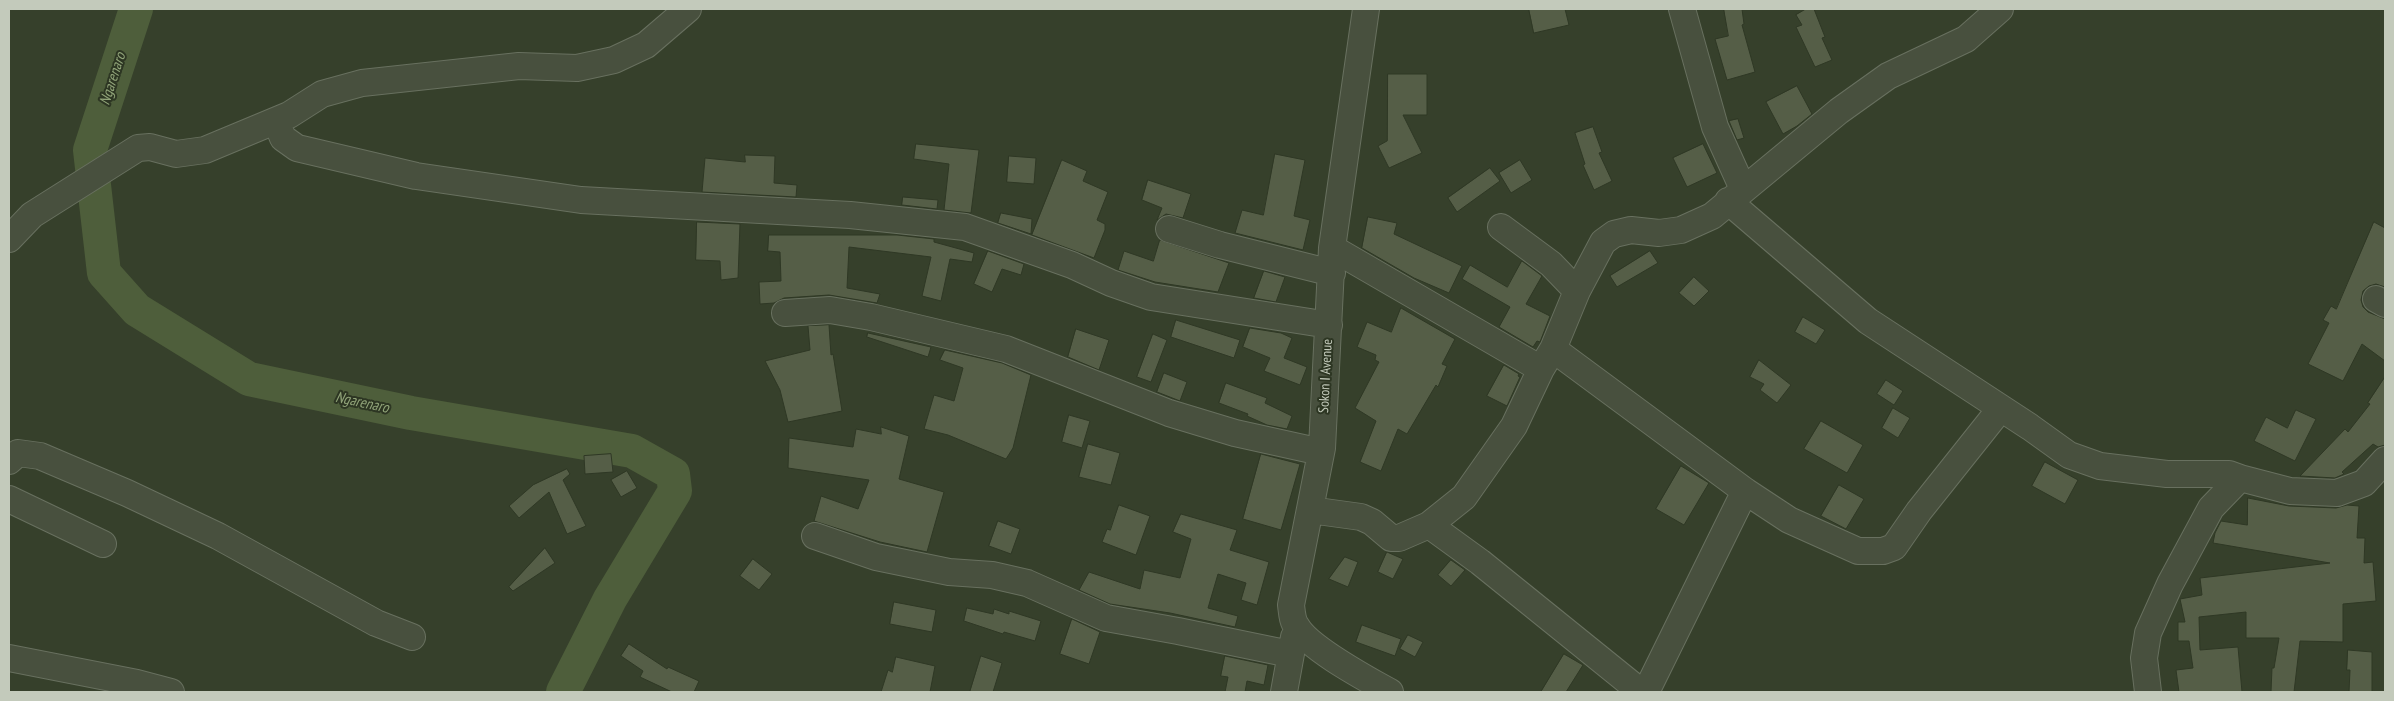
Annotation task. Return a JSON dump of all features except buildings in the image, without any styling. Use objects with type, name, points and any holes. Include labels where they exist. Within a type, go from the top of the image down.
[{"type":"street","points":[[9,238],[32,215],[138,148],[150,147],[176,154],[206,150],[276,121],[322,94],[362,83],[519,66],[577,68],[614,60],[646,45],[688,9]]},
{"type":"street","name":"Sokon I Avenue","points":[[1296,627],[1291,605],[1321,452],[1332,260],[1366,9]]},
{"type":"street","points":[[1682,9],[1735,195],[1868,321],[2069,455],[2100,466],[2167,474],[2229,474],[2290,491],[2337,493],[2364,483],[2385,460]]},
{"type":"street","points":[[1310,510],[1361,517],[1372,522],[1390,538],[1399,538],[1429,525],[1464,497],[1514,426],[1547,359],[1576,291],[1603,242],[1614,234],[1631,230],[1658,233],[1682,230],[1712,216],[1735,195],[1839,111],[1888,76],[1966,39],[2000,9]]},
{"type":"street","points":[[276,121],[284,138],[297,148],[416,176],[581,200],[850,215],[965,227],[1072,265],[1111,283],[1152,297],[1328,325]]},
{"type":"street","points":[[1501,227],[1551,264],[1576,291]]},
{"type":"street","points":[[1169,229],[1220,245],[1332,260],[1547,359],[1789,520],[1858,551],[1883,551],[1894,547],[1919,511],[2001,408]]},
{"type":"street","points":[[785,313],[830,310],[855,314],[1006,349],[1169,413],[1235,433],[1321,452]]},
{"type":"street","points":[[9,461],[18,453],[40,456],[126,493],[218,536],[376,623],[412,637]]},
{"type":"street","points":[[2148,692],[2144,658],[2148,633],[2170,584],[2211,508],[2240,478]]},
{"type":"street","points":[[1646,692],[1745,492]]},
{"type":"street","points":[[9,499],[103,544]]},
{"type":"street","points":[[1429,525],[1480,562],[1641,692]]},
{"type":"street","points":[[815,536],[876,557],[949,572],[992,575],[1027,583],[1106,618],[1290,654]]},
{"type":"street","points":[[1284,692],[1296,627]]},
{"type":"street","points":[[1296,627],[1305,637],[1322,650],[1390,692]]},
{"type":"street","points":[[9,658],[137,683],[171,692]]},
{"type":"waterway","name":"Ngarenaro","points":[[136,9],[90,150],[104,273],[137,310],[249,379],[411,413],[632,451],[673,474],[675,491],[610,599],[563,692]]}]
